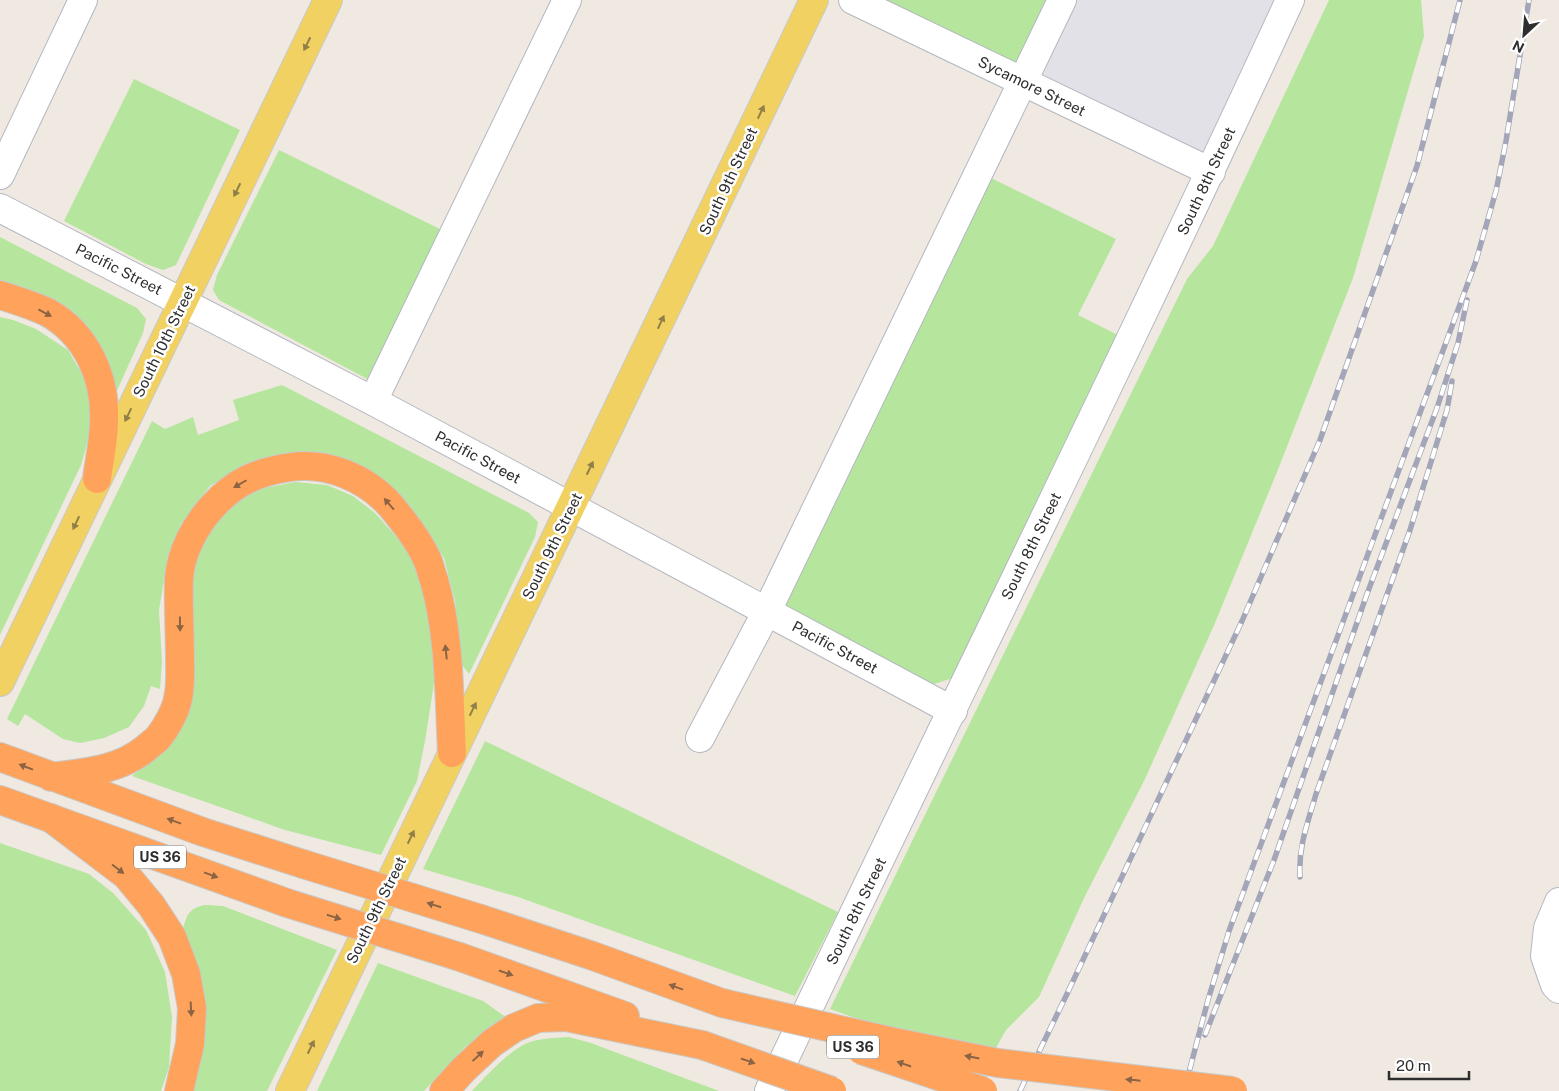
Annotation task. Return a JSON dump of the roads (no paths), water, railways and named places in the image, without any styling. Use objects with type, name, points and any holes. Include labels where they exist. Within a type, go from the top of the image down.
[{"type":"highway","points":[[0,296],[47,312],[67,327],[86,349],[97,372],[103,394],[104,423],[97,479]]},
{"type":"highway","points":[[52,777],[120,765],[137,755],[157,739],[169,720],[178,698],[180,673],[179,576],[185,553],[195,529],[208,511],[225,493],[246,480],[268,470],[295,467],[318,467],[338,471],[362,482],[383,498],[407,525],[427,558],[441,605],[448,663],[452,753]]},
{"type":"highway","name":"US 36","points":[[0,757],[203,832],[593,956],[722,1004],[983,1091]]},
{"type":"highway","name":"US 36","points":[[0,800],[287,903],[460,957],[832,1091]]},
{"type":"highway","points":[[42,815],[126,875],[151,904],[172,937],[186,974],[192,1008],[190,1044],[179,1091]]},
{"type":"highway","points":[[722,1004],[998,1063],[1233,1091]]},
{"type":"highway","points":[[444,1091],[492,1043],[514,1028],[538,1018],[566,1017],[702,1045]]},
{"type":"main road","name":"South 10th Street","points":[[0,682],[328,0]]},
{"type":"main road","name":"South 9th Street","points":[[290,1091],[814,0]]},
{"type":"street","points":[[0,175],[83,0]]},
{"type":"street","points":[[373,401],[567,0]]},
{"type":"street","name":"Sycamore Street","points":[[853,0],[1210,172]]},
{"type":"street","points":[[700,738],[767,611],[1062,0]]},
{"type":"street","name":"South 8th Street","points":[[769,1091],[953,711],[1290,0]]},
{"type":"street","name":"Pacific Street","points":[[0,208],[373,401],[953,711]]},
{"type":"street","points":[[1559,902],[1548,928],[1545,956],[1555,985],[1559,989]]},
{"type":"railway","points":[[1020,1091],[1242,621],[1320,440],[1417,166],[1460,0]]},
{"type":"railway","points":[[1184,1091],[1208,1000],[1229,931],[1476,261],[1496,191],[1529,0]]},
{"type":"railway","points":[[1205,1035],[1274,860],[1367,594],[1437,408],[1458,343],[1467,300]]},
{"type":"railway","points":[[1300,877],[1302,845],[1316,794],[1410,530],[1447,410],[1452,381]]}]
